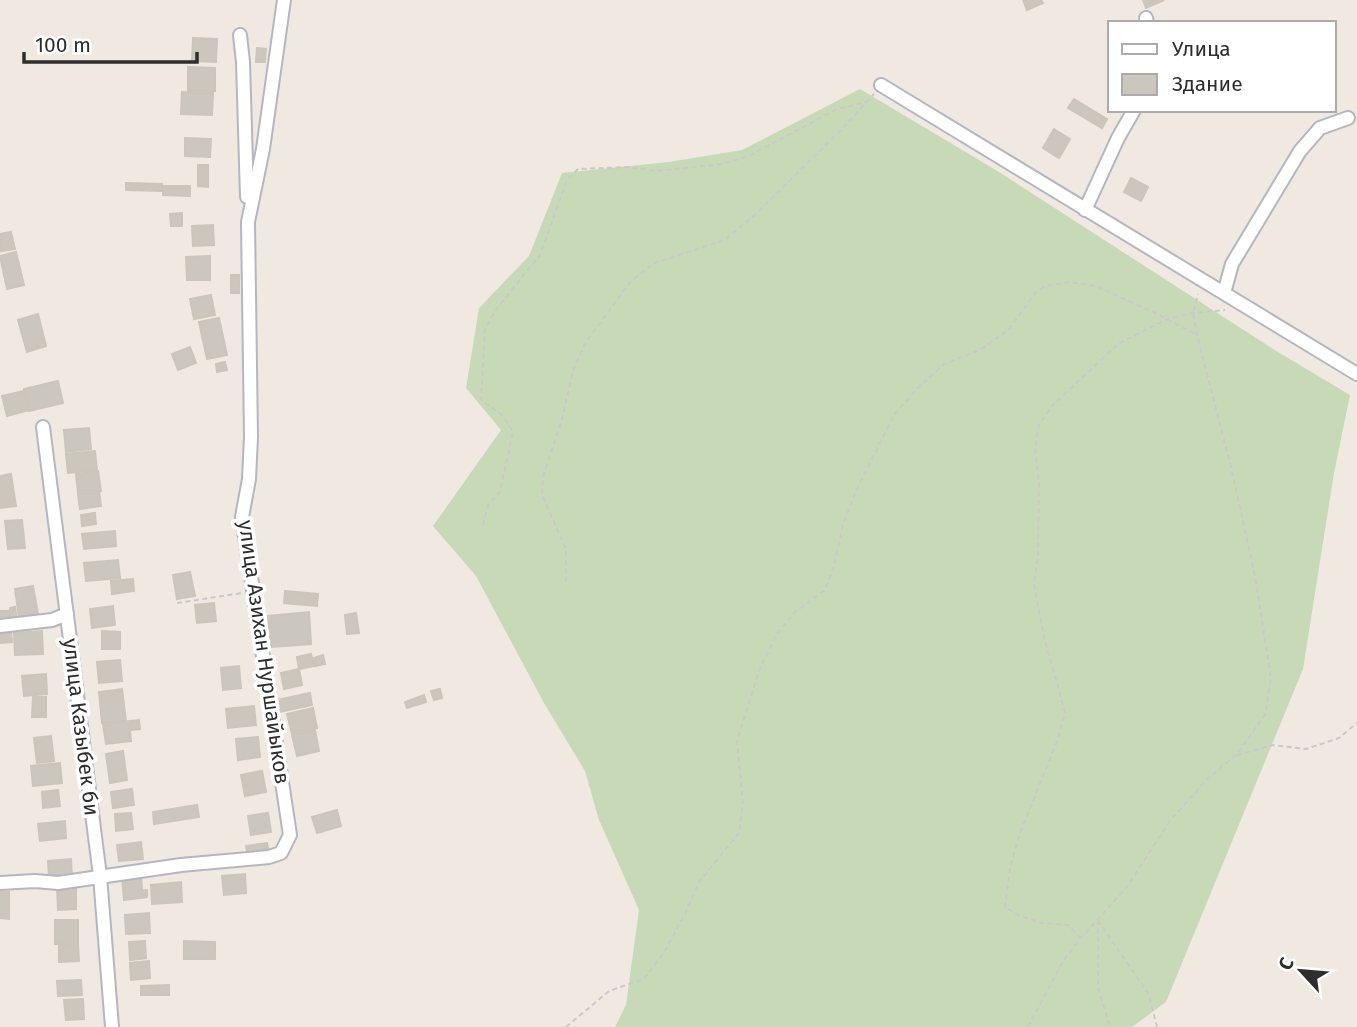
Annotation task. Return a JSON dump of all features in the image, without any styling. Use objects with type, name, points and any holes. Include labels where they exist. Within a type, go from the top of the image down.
[{"type":"street","name":"улица Азихан Нуршайыков","points":[[0,883],[58,883],[181,865],[269,858],[281,853],[290,835],[242,517],[249,479],[251,437],[248,222],[262,149],[284,0]]},
{"type":"street","points":[[240,35],[248,222]]},
{"type":"street","points":[[881,85],[1357,374]]},
{"type":"street","points":[[1085,210],[1133,112]]},
{"type":"street","points":[[1224,293],[1232,264],[1300,151],[1320,128],[1348,118]]},
{"type":"street","name":"улица Казыбек би","points":[[43,427],[100,876],[112,1027]]},
{"type":"street","points":[[0,626],[52,620],[66,614]]},
{"type":"path","points":[[566,582],[566,550],[542,495],[543,476],[562,419],[573,369],[586,342],[631,281],[655,263],[725,240],[841,131],[881,85]]},
{"type":"path","points":[[483,525],[488,505],[500,492],[513,432],[503,416],[481,400],[485,330],[495,311],[540,254],[567,180],[578,169],[595,167],[628,167],[656,171],[722,164],[749,156],[837,109],[867,102]]},
{"type":"path","points":[[566,1027],[609,991],[644,979],[670,942],[699,882],[739,833],[743,804],[737,741],[759,671],[776,635],[794,612],[824,591],[833,570],[843,525],[855,493],[894,415],[919,387],[944,364],[980,350],[1009,329],[1036,292],[1046,286],[1070,282],[1096,286],[1197,335]]},
{"type":"path","points":[[1028,1027],[1063,961],[1080,938],[1126,888],[1170,821],[1207,779],[1236,755],[1265,715],[1271,678],[1252,564],[1193,313],[1198,295],[1206,282]]},
{"type":"path","points":[[1080,938],[1068,925],[1041,923],[1005,907],[1010,868],[1020,833],[1058,739],[1065,712],[1044,637],[1034,584],[1038,555],[1039,484],[1035,448],[1039,425],[1051,407],[1118,344],[1167,319],[1193,313],[1251,310]]},
{"type":"path","points":[[177,603],[253,590]]},
{"type":"path","points":[[1236,755],[1273,745],[1306,749],[1339,738],[1357,723]]},
{"type":"path","points":[[1097,919],[1098,988],[1110,1027]]},
{"type":"path","points":[[1097,919],[1149,995],[1157,1027]]},
{"type":"green space","points":[[860,89],[999,172],[1273,349],[1350,395],[1334,473],[1303,669],[1166,1002],[1132,1027],[615,1027],[626,1005],[639,910],[599,820],[585,771],[544,703],[476,576],[433,526],[501,430],[466,388],[479,308],[529,256],[562,173],[669,162],[742,150]]},
{"type":"building","points":[[1023,0],[1041,0],[1043,3],[1027,10]]},
{"type":"building","points":[[1143,0],[1164,0],[1146,8]]},
{"type":"building","points":[[193,38],[217,39],[216,62],[192,61]]},
{"type":"building","points":[[257,48],[266,49],[265,62],[256,62]]},
{"type":"building","points":[[188,67],[215,68],[215,91],[188,91]]},
{"type":"building","points":[[182,92],[213,93],[212,115],[181,114]]},
{"type":"building","points":[[1074,99],[1107,119],[1102,128],[1068,108]]},
{"type":"building","points":[[1054,129],[1070,139],[1059,158],[1043,148]]},
{"type":"building","points":[[185,138],[211,139],[210,157],[185,156]]},
{"type":"building","points":[[198,165],[208,165],[208,187],[198,186]]},
{"type":"building","points":[[1131,178],[1148,187],[1141,201],[1124,192]]},
{"type":"building","points":[[126,183],[162,184],[162,191],[126,190]]},
{"type":"building","points":[[163,186],[190,186],[190,196],[163,195]]},
{"type":"building","points":[[182,213],[182,226],[171,226],[170,214]]},
{"type":"building","points":[[213,225],[214,245],[193,246],[192,226]]},
{"type":"building","points":[[11,232],[15,249],[1,251],[0,234]]},
{"type":"building","points":[[16,252],[24,285],[7,289],[0,256]]},
{"type":"building","points":[[210,256],[210,280],[187,280],[186,257]]},
{"type":"building","points":[[231,275],[239,275],[239,293],[231,293]]},
{"type":"building","points":[[211,295],[215,315],[194,319],[190,299]]},
{"type":"building","points":[[38,314],[46,346],[27,352],[18,320]]},
{"type":"building","points":[[219,318],[227,355],[207,359],[199,322]]},
{"type":"building","points":[[190,347],[196,363],[178,370],[172,354]]},
{"type":"building","points":[[225,362],[227,370],[217,372],[216,364]]},
{"type":"building","points":[[58,381],[63,403],[29,411],[24,389]]},
{"type":"building","points":[[24,391],[29,410],[7,416],[2,396]]},
{"type":"building","points":[[89,428],[91,449],[66,452],[64,430]]},
{"type":"building","points":[[95,451],[97,470],[68,473],[66,454]]},
{"type":"building","points":[[98,471],[101,491],[78,493],[76,474]]},
{"type":"building","points":[[11,474],[16,506],[0,508],[0,476]]},
{"type":"building","points":[[99,491],[101,506],[80,509],[78,494]]},
{"type":"building","points":[[95,513],[96,524],[82,526],[81,515]]},
{"type":"building","points":[[22,520],[25,548],[8,549],[5,521]]},
{"type":"building","points":[[115,531],[116,546],[84,549],[82,534]]},
{"type":"building","points":[[118,560],[120,578],[86,581],[84,563]]},
{"type":"building","points":[[190,572],[195,596],[177,599],[173,575]]},
{"type":"building","points":[[133,579],[134,591],[112,594],[111,581]]},
{"type":"building","points":[[33,586],[38,614],[19,617],[15,589]]},
{"type":"building","points":[[285,591],[318,594],[317,606],[284,603]]},
{"type":"building","points":[[214,603],[216,621],[197,623],[195,605]]},
{"type":"building","points":[[113,606],[115,625],[92,628],[90,609]]},
{"type":"building","points":[[15,607],[17,619],[0,620],[0,611],[10,611],[10,608]]},
{"type":"building","points":[[309,612],[311,644],[271,647],[268,616]]},
{"type":"building","points":[[356,613],[359,633],[347,634],[345,615]]},
{"type":"building","points":[[42,631],[43,654],[15,655],[14,633]]},
{"type":"building","points":[[102,631],[120,632],[120,649],[102,649]]},
{"type":"building","points":[[11,632],[12,642],[0,643],[0,633]]},
{"type":"building","points":[[311,654],[314,666],[299,669],[297,657]]},
{"type":"building","points":[[323,655],[325,664],[315,666],[314,658]]},
{"type":"building","points":[[120,660],[122,681],[99,683],[97,662]]},
{"type":"building","points":[[239,666],[241,688],[223,690],[221,668]]},
{"type":"building","points":[[299,669],[302,685],[284,689],[281,673]]},
{"type":"building","points":[[46,674],[47,694],[24,696],[22,676]]},
{"type":"building","points":[[122,689],[126,721],[102,723],[99,692]]},
{"type":"building","points":[[440,689],[442,698],[434,700],[431,691]]},
{"type":"building","points":[[310,693],[312,705],[279,712],[277,700]]},
{"type":"building","points":[[424,695],[426,702],[407,708],[405,702]]},
{"type":"building","points":[[33,697],[46,697],[46,717],[32,717]]},
{"type":"building","points":[[254,706],[256,725],[228,728],[226,709]]},
{"type":"building","points":[[313,708],[317,728],[292,734],[287,714]]},
{"type":"building","points":[[139,720],[140,729],[130,730],[131,741],[106,744],[103,724]]},
{"type":"building","points":[[315,730],[319,751],[297,756],[292,735]]},
{"type":"building","points":[[51,736],[54,761],[37,763],[34,738]]},
{"type":"building","points":[[258,737],[260,757],[238,760],[236,739]]},
{"type":"building","points":[[123,751],[127,780],[110,783],[106,754]]},
{"type":"building","points":[[60,763],[62,783],[33,786],[31,766]]},
{"type":"building","points":[[262,771],[266,792],[245,796],[241,775]]},
{"type":"building","points":[[132,789],[134,805],[113,808],[111,792]]},
{"type":"building","points":[[58,790],[60,806],[43,808],[42,792]]},
{"type":"building","points":[[197,805],[199,817],[154,824],[153,812]]},
{"type":"building","points":[[337,810],[341,826],[317,833],[312,817]]},
{"type":"building","points":[[131,813],[133,829],[116,831],[115,814]]},
{"type":"building","points":[[268,813],[271,832],[251,835],[248,816]]},
{"type":"building","points":[[65,821],[66,838],[40,841],[38,824]]},
{"type":"building","points":[[141,842],[143,859],[119,861],[117,845]]},
{"type":"building","points":[[267,843],[269,853],[248,856],[246,846]]},
{"type":"building","points":[[71,859],[72,877],[49,878],[48,861]]},
{"type":"building","points":[[245,874],[246,893],[224,895],[222,876]]},
{"type":"building","points":[[141,875],[142,889],[132,891],[147,890],[147,897],[124,900],[122,877]]},
{"type":"building","points":[[181,882],[182,902],[152,904],[151,885]]},
{"type":"building","points":[[57,888],[76,888],[76,909],[58,910]]},
{"type":"building","points":[[0,892],[9,892],[9,919],[0,918]]},
{"type":"building","points":[[149,913],[150,933],[126,934],[125,915]]},
{"type":"building","points":[[55,920],[78,920],[78,944],[55,944]]},
{"type":"building","points":[[145,941],[146,958],[130,960],[129,942]]},
{"type":"building","points":[[184,941],[215,942],[215,959],[184,959]]},
{"type":"building","points":[[78,944],[79,961],[59,962],[59,945]]},
{"type":"building","points":[[149,961],[150,978],[131,980],[130,963]]},
{"type":"building","points":[[81,980],[82,995],[58,996],[57,981]]},
{"type":"building","points":[[169,985],[169,995],[141,995],[141,986]]},
{"type":"building","points":[[83,999],[84,1019],[66,1020],[64,1000]]}]
